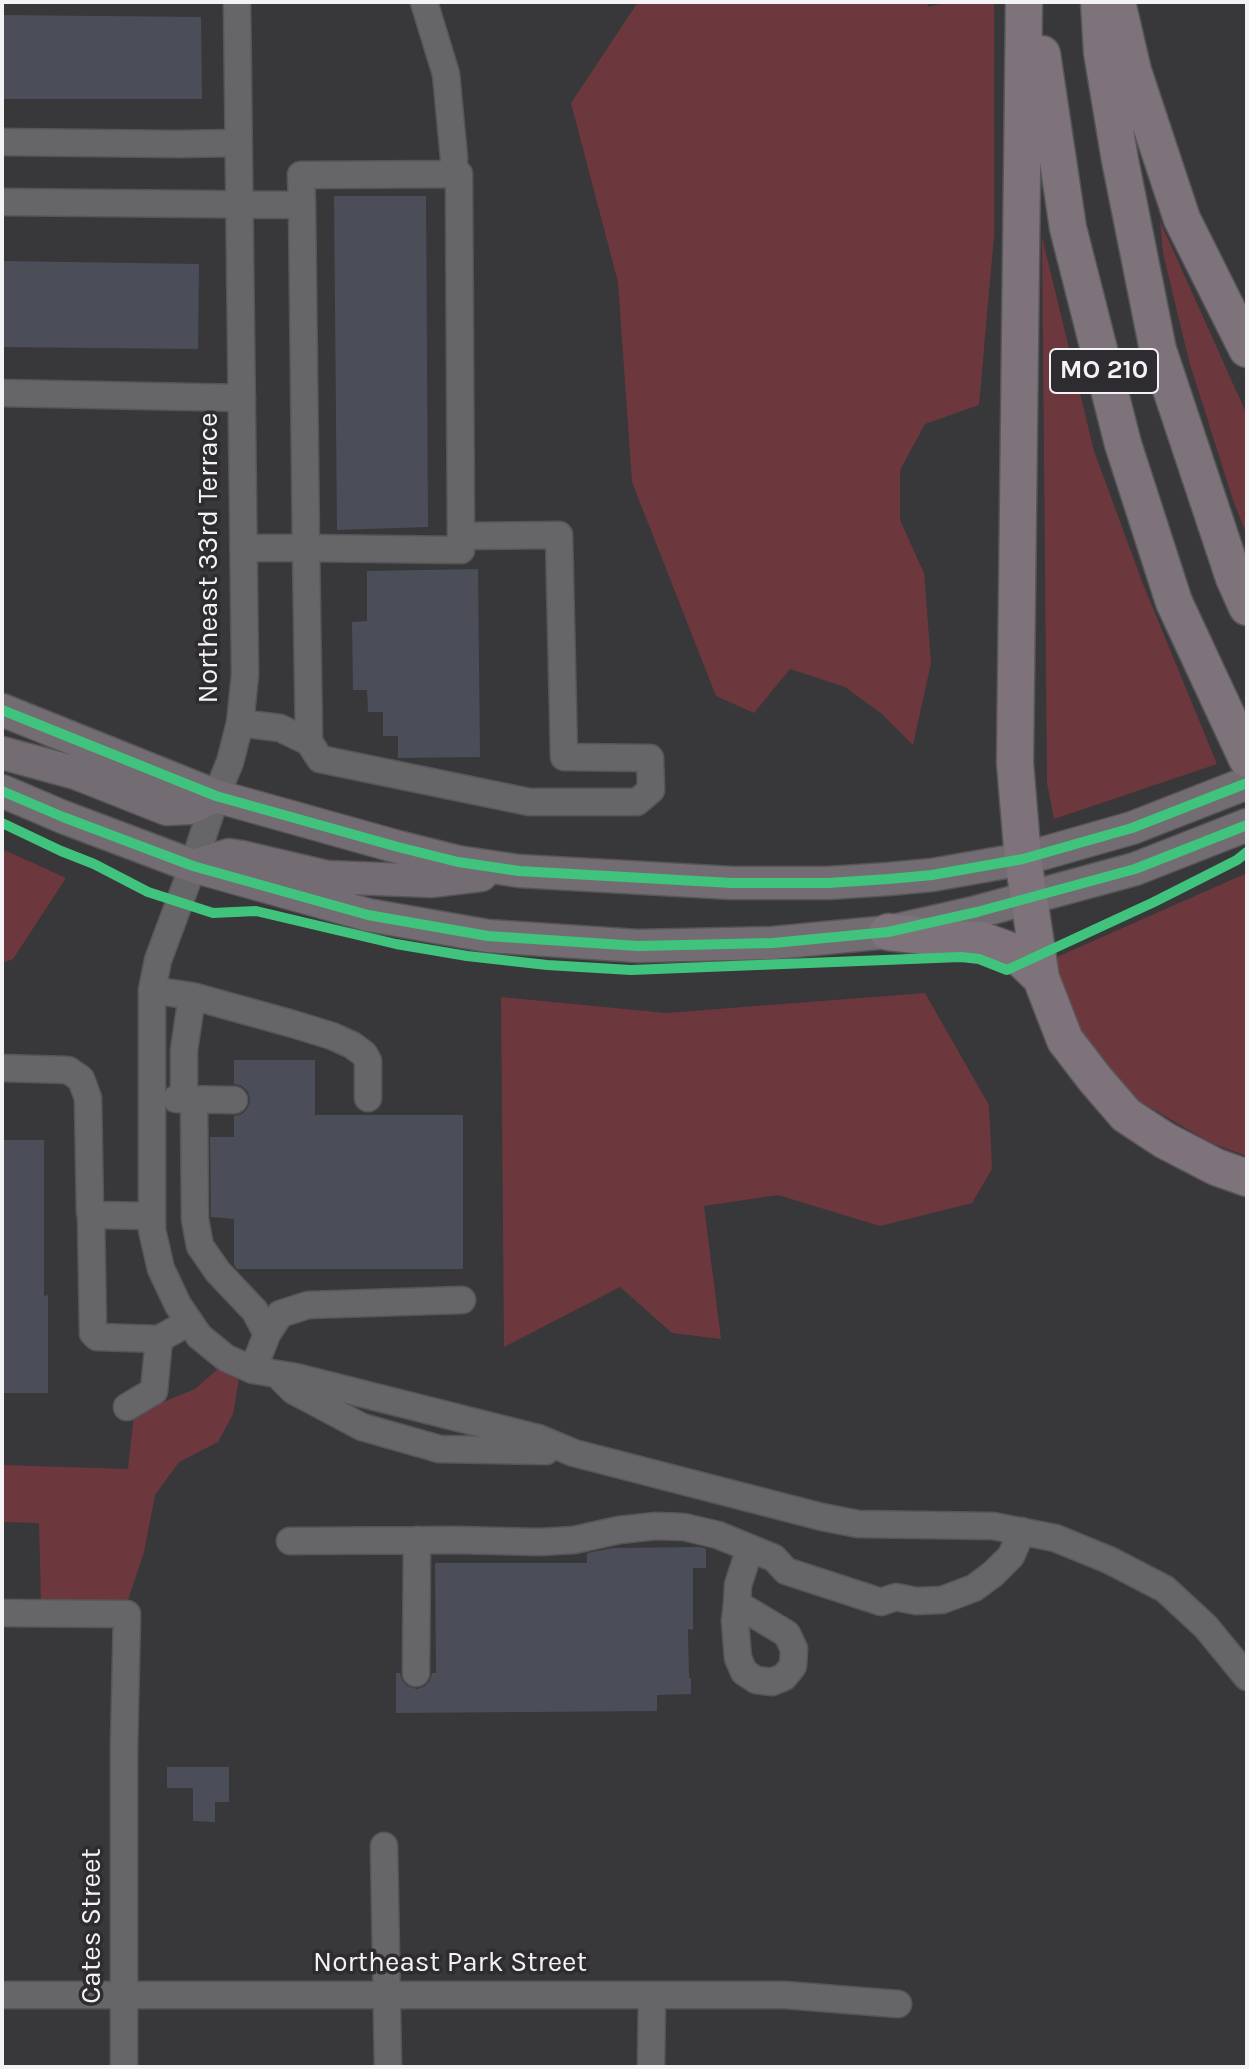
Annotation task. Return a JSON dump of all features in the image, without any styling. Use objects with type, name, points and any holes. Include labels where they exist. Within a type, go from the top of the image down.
[{"type":"highway","points":[[1024,2],[1015,763],[1027,899],[1041,978],[1065,1040],[1126,1115],[1164,1140],[1216,1167],[1247,1178]]},
{"type":"highway","name":"MO 210","points":[[1035,2],[1068,228],[1123,444],[1174,602],[1247,759]]},
{"type":"highway","name":"MO 210","points":[[1099,2],[1102,52],[1112,114],[1158,350],[1234,578],[1247,607]]},
{"type":"highway","points":[[1117,2],[1133,71],[1182,219],[1247,349]]},
{"type":"highway","points":[[888,932],[981,940],[1014,952],[1041,978]]},
{"type":"main road","points":[[2,710],[216,796],[458,862],[519,871],[732,883],[828,883],[932,875],[1023,859],[1132,828],[1247,783]]},
{"type":"main road","points":[[2,753],[76,773],[167,809],[189,808],[216,796]]},
{"type":"main road","points":[[2,791],[193,866],[368,915],[488,936],[638,946],[773,943],[888,932],[1135,869],[1247,825]]},
{"type":"main road","points":[[193,866],[229,855],[327,877],[431,881],[519,871]]},
{"type":"street","name":"Northeast 33rd Terrace","points":[[237,2],[245,675],[240,723],[230,762],[158,960],[152,990],[152,1230],[161,1269],[178,1305],[199,1336],[226,1358],[265,1372],[410,1405],[538,1438],[574,1453],[858,1524],[993,1526],[1055,1538],[1109,1560],[1165,1589],[1206,1627],[1247,1677]]},
{"type":"street","points":[[424,2],[446,74],[453,173]]},
{"type":"street","points":[[2,142],[238,143]]},
{"type":"street","points":[[244,548],[306,548],[461,550],[459,174],[301,175],[302,205],[306,548],[309,742]]},
{"type":"street","points":[[2,202],[302,205]]},
{"type":"street","points":[[2,393],[242,398]]},
{"type":"street","points":[[461,536],[559,535],[565,802]]},
{"type":"street","points":[[240,723],[280,728],[309,742],[320,759],[529,802],[637,802],[651,790],[650,758],[564,757]]},
{"type":"street","points":[[152,990],[192,996],[293,1024],[352,1045],[368,1061],[368,1098]]},
{"type":"street","points":[[192,996],[184,1050],[195,1219],[200,1246],[218,1272],[255,1311],[267,1334]]},
{"type":"street","points":[[2,1068],[68,1070],[81,1079],[88,1098],[93,1333],[97,1337],[159,1339],[189,1322]]},
{"type":"street","points":[[152,1099],[234,1100]]},
{"type":"street","points":[[91,1214],[152,1216]]},
{"type":"street","points":[[265,1372],[267,1334],[280,1314],[308,1305],[462,1300]]},
{"type":"street","points":[[127,1407],[154,1391],[159,1339]]},
{"type":"street","name":"Northeast 33rd Terrace","points":[[265,1372],[362,1427],[439,1449],[574,1453]]},
{"type":"street","points":[[403,1438],[410,1405]]},
{"type":"street","points":[[429,1446],[436,1412]]},
{"type":"street","points":[[290,1541],[552,1541],[656,1526],[684,1527],[718,1535],[762,1553],[786,1571],[881,1602],[896,1597],[916,1601],[942,1600],[974,1588],[1011,1556],[1022,1531]]},
{"type":"street","points":[[416,1673],[417,1540]]},
{"type":"street","points":[[737,1604],[738,1585],[762,1553]]},
{"type":"street","name":"Cates Street","points":[[2,1613],[127,1614],[124,2067]]},
{"type":"street","points":[[384,1846],[388,2067]]},
{"type":"street","name":"Northeast Park Street","points":[[2,1995],[785,1995],[898,2004]]},
{"type":"street","points":[[651,2067],[652,1995]]},
{"type":"shaded area","points":[[638,2],[927,2],[928,7],[949,2],[994,2],[994,236],[979,405],[925,424],[900,470],[900,520],[924,573],[931,663],[913,745],[882,714],[845,687],[790,669],[754,713],[716,696],[632,482],[618,282],[571,103]]},
{"type":"shaded area","points":[[1160,221],[1247,415],[1247,535],[1189,361],[1163,253]]},
{"type":"shaded area","points":[[1042,237],[1094,451],[1143,584],[1217,764],[1054,819],[1047,783]]},
{"type":"shaded area","points":[[2,849],[66,878],[13,959],[2,963]]},
{"type":"shaded area","points":[[1247,873],[1247,1156],[1211,1143],[1129,1095],[1085,1037],[1050,960]]},
{"type":"shaded area","points":[[925,993],[989,1105],[992,1169],[972,1203],[880,1226],[778,1195],[704,1206],[721,1339],[672,1333],[620,1287],[504,1347],[501,997],[666,1013]]},
{"type":"shaded area","points":[[220,1367],[239,1379],[233,1414],[218,1442],[179,1462],[155,1495],[144,1552],[127,1603],[41,1601],[39,1523],[2,1522],[2,1465],[128,1469],[134,1414],[195,1389]]},
{"type":"building","points":[[2,15],[201,17],[202,99],[2,99]]},
{"type":"building","points":[[334,196],[426,196],[428,527],[337,530]]},
{"type":"building","points":[[2,261],[199,264],[198,349],[2,347]]},
{"type":"building","points":[[478,569],[480,757],[398,758],[398,736],[383,736],[383,712],[368,712],[367,690],[353,690],[352,622],[367,621],[367,571]]},
{"type":"building","points":[[234,1060],[315,1060],[315,1115],[463,1115],[463,1269],[237,1269],[234,1265],[234,1219],[211,1217],[210,1137],[234,1137],[234,1116],[242,1114],[250,1101],[248,1092],[234,1084]]},
{"type":"building","points":[[2,1140],[44,1140],[44,1296],[48,1295],[48,1393],[2,1393]]},
{"type":"building","points":[[613,1548],[706,1549],[706,1568],[693,1568],[693,1630],[688,1629],[691,1694],[657,1695],[657,1711],[396,1713],[396,1673],[400,1673],[407,1686],[417,1689],[425,1686],[432,1673],[436,1673],[435,1563],[587,1563],[587,1553]]},
{"type":"building","points":[[167,1767],[229,1767],[229,1802],[215,1802],[215,1822],[193,1821],[193,1788],[167,1788]]},
{"type":"cycle path","points":[[2,710],[216,796],[458,862],[519,871],[732,883],[828,883],[932,875],[1023,859],[1132,828],[1247,783]]},
{"type":"cycle path","points":[[2,791],[193,866],[368,915],[488,936],[638,946],[773,943],[888,932],[977,912],[1135,869],[1247,825]]},
{"type":"cycle path","points":[[2,823],[148,892],[213,913],[256,911],[396,944],[467,956],[631,970],[961,957],[979,959],[1007,970],[1154,902],[1247,852]]}]
